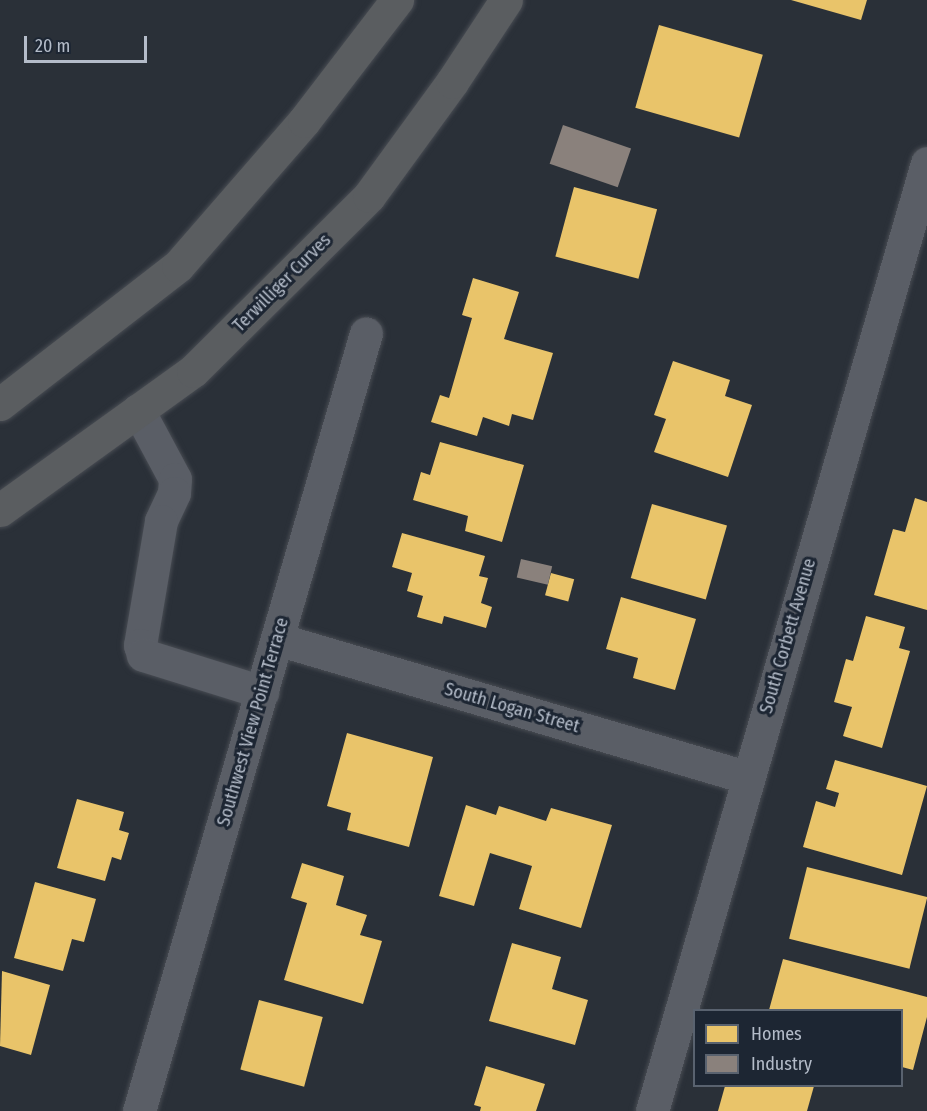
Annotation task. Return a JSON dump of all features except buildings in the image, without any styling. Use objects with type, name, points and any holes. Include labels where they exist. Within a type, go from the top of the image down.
[{"type":"highway","points":[[0,404],[178,266],[304,121],[397,0]]},
{"type":"highway","name":"Terwilliger Curves","points":[[0,510],[194,371],[369,196],[452,82],[506,0]]},
{"type":"street","name":"South Corbett Avenue","points":[[652,1111],[747,777],[927,163]]},
{"type":"street","name":"Southwest View Point Terrace","points":[[139,1111],[366,333]]},
{"type":"street","points":[[138,410],[176,479],[174,493],[161,521],[140,645],[143,655],[262,692]]},
{"type":"street","name":"South Logan Street","points":[[278,639],[747,777]]}]
